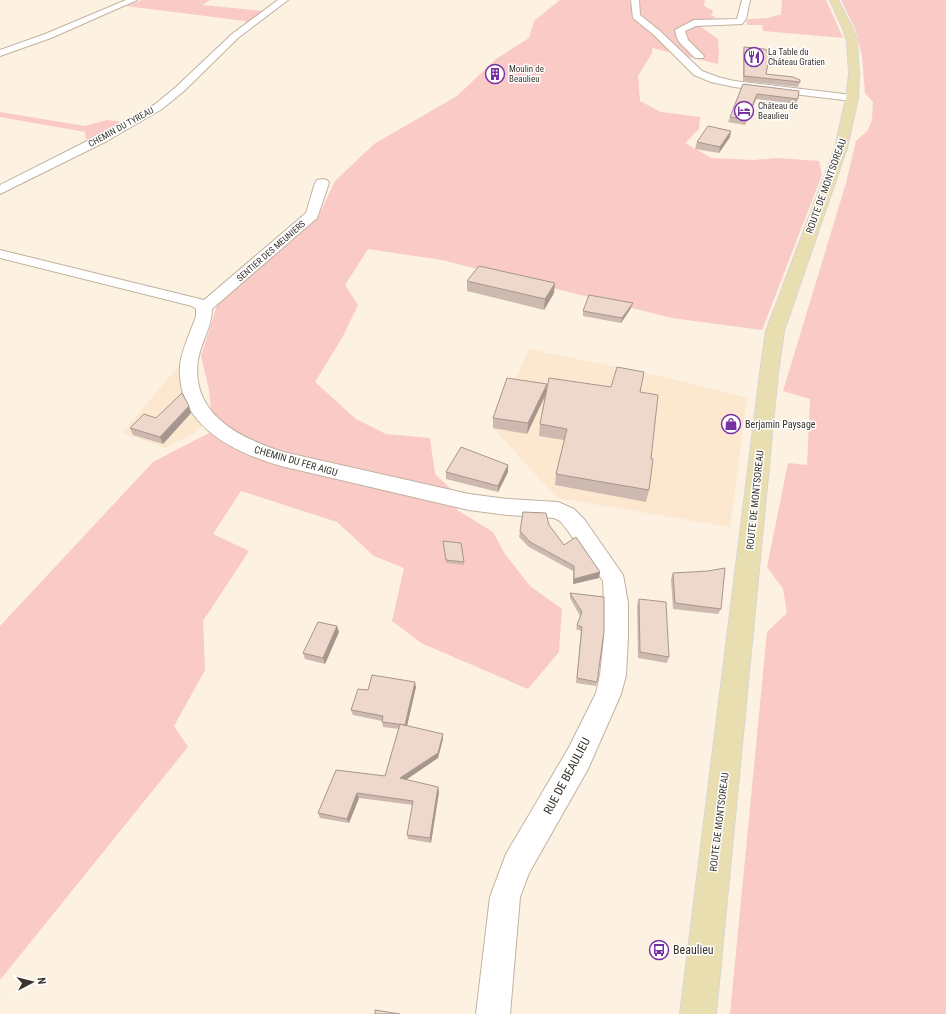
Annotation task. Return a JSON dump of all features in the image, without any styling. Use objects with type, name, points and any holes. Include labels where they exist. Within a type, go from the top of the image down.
[{"type":"main road","name":"ROUTE DE MONTSOREAU","points":[[698,1014],[748,571],[768,373],[775,331],[841,148],[852,98],[854,74],[852,42],[848,29],[834,0]]},
{"type":"street","points":[[0,53],[48,36],[133,0]]},
{"type":"street","name":"CHEMIN DU TYREAU","points":[[0,190],[103,138],[158,107],[185,85],[235,36],[284,0]]},
{"type":"street","points":[[635,0],[636,16],[657,33],[698,73],[725,83],[852,98]]},
{"type":"street","points":[[708,62],[693,51],[681,36],[680,30],[694,23],[733,23],[741,21],[746,0]]},
{"type":"street","points":[[722,70],[729,74],[729,79],[725,83]]},
{"type":"street","name":"SENTIER DES MEUNIERS","points":[[204,308],[312,215],[322,183]]},
{"type":"street","points":[[0,254],[180,297],[198,303],[204,308]]},
{"type":"street","name":"CHEMIN DU FER AIGU","points":[[204,308],[202,325],[189,364],[189,389],[193,401],[199,410],[217,429],[233,440],[256,451],[281,459],[441,497],[507,507],[558,510],[567,515],[588,541]]},
{"type":"street","name":"RUE DE BEAULIEU","points":[[493,1014],[505,897],[517,865],[578,759],[608,694],[613,676],[616,637],[614,582],[612,575],[588,541]]},
{"type":"shaded area","points":[[142,0],[210,0],[202,5],[265,11],[247,23],[245,21],[126,6]]},
{"type":"shaded area","points":[[560,0],[629,0],[635,13],[639,0],[705,0],[704,6],[712,10],[713,13],[710,15],[716,17],[694,22],[718,39],[718,64],[652,48],[652,53],[638,76],[640,101],[661,112],[700,117],[699,129],[685,143],[711,158],[753,160],[777,158],[819,161],[822,175],[762,330],[672,318],[442,260],[368,249],[345,285],[358,305],[342,338],[315,382],[356,419],[386,434],[430,438],[435,474],[455,493],[457,510],[493,532],[505,554],[530,586],[562,609],[559,652],[528,689],[421,643],[392,621],[404,568],[374,556],[337,522],[241,491],[213,534],[249,551],[203,621],[205,670],[174,726],[188,747],[0,980],[0,626],[153,462],[213,431],[209,390],[201,356],[218,302],[318,217],[335,181],[374,144],[457,96],[496,59],[529,38],[534,21]]},
{"type":"shaded area","points":[[782,0],[826,0],[843,38],[763,31],[762,25],[747,25],[746,20],[781,15]]},
{"type":"shaded area","points":[[841,0],[946,0],[946,1014],[730,1014],[767,632],[787,613],[783,589],[767,567],[788,463],[807,465],[810,399],[783,391],[846,183],[856,141],[868,130],[872,120],[873,102],[865,93],[862,56],[855,29]]},
{"type":"shaded area","points":[[0,112],[85,126],[107,120],[125,122],[94,138],[86,139],[85,132],[0,117]]},
{"type":"shaded area","points":[[529,349],[664,377],[747,398],[730,527],[557,498],[493,428]]},
{"type":"shaded area","points":[[181,363],[183,400],[203,425],[195,433],[166,448],[122,433]]},
{"type":"building","points":[[744,47],[767,50],[767,53],[770,54],[766,74],[793,77],[800,80],[800,82],[744,76]]},
{"type":"building","points":[[743,84],[799,91],[798,99],[757,94],[747,119],[730,117]]},
{"type":"building","points":[[708,126],[731,131],[720,147],[697,142]]},
{"type":"building","points":[[479,266],[555,283],[545,299],[467,281]]},
{"type":"building","points":[[589,295],[633,303],[622,318],[583,311]]},
{"type":"building","points":[[617,367],[644,372],[640,392],[658,395],[649,490],[556,474],[567,429],[540,424],[549,378],[611,387]]},
{"type":"building","points":[[507,378],[547,384],[528,423],[493,418]]},
{"type":"building","points":[[182,393],[189,406],[160,437],[130,428],[144,414],[156,418]]},
{"type":"building","points":[[461,447],[508,465],[498,486],[446,472]]},
{"type":"building","points":[[523,512],[546,513],[549,525],[564,545],[576,537],[600,572],[574,579],[574,566],[530,542],[520,531]]},
{"type":"building","points":[[443,541],[461,543],[464,562],[446,560]]},
{"type":"building","points":[[725,568],[721,609],[675,603],[673,573],[708,571]]},
{"type":"building","points":[[570,593],[604,597],[604,632],[597,682],[577,678],[582,627],[577,625],[582,612]]},
{"type":"building","points":[[639,599],[666,602],[669,657],[640,652]]},
{"type":"building","points":[[318,622],[337,626],[323,658],[303,653]]},
{"type":"building","points":[[372,675],[415,682],[405,725],[382,722],[383,716],[351,710],[358,689],[368,690]]},
{"type":"building","points":[[400,724],[443,734],[438,753],[400,778],[438,787],[430,838],[407,835],[413,801],[357,793],[347,819],[318,813],[336,770],[385,776]]},
{"type":"building","points":[[375,1010],[400,1014],[375,1014]]},
{"type":"place","name":"La Table du Château Gratien","points":[[754,57]]},
{"type":"place","name":"Moulin de Beaulieu","points":[[495,74]]},
{"type":"place","name":"Château de Beaulieu","points":[[744,111]]},
{"type":"place","name":"Berjamin Paysage","points":[[731,424]]},
{"type":"place","name":"Beaulieu","points":[[659,950]]}]
